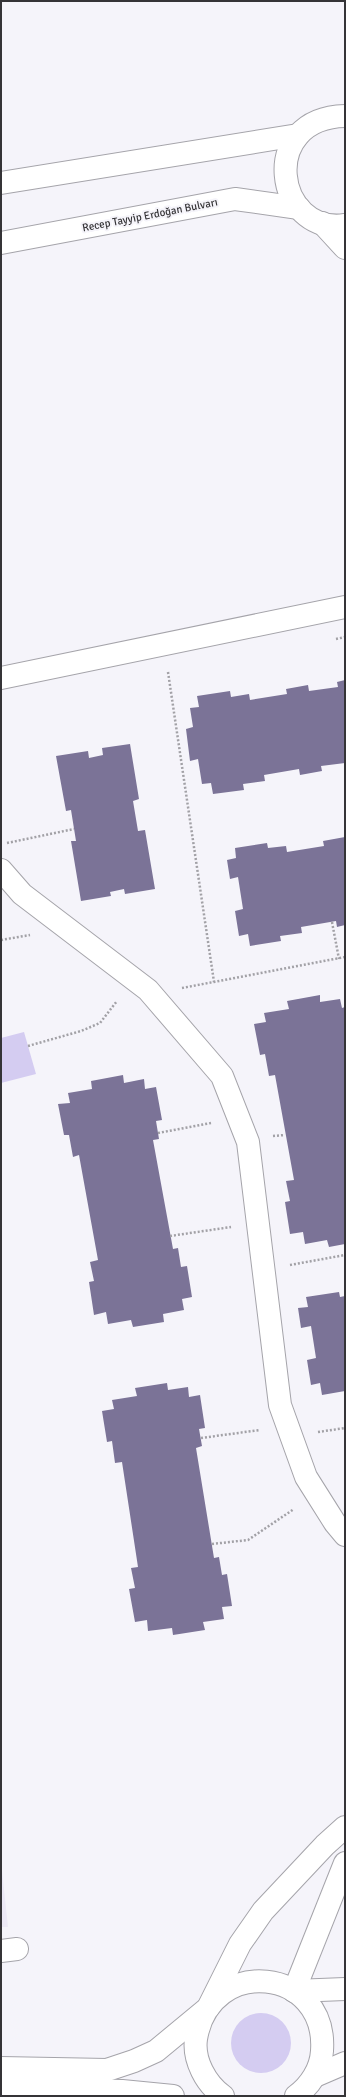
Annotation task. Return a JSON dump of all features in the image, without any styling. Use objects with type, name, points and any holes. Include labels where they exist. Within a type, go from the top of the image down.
[{"type":"street","points":[[339,113],[312,123],[298,135],[289,150],[285,167],[286,185],[294,202],[306,214],[322,223],[345,248]]},
{"type":"street","points":[[1,183],[298,135]]},
{"type":"street","name":"Recep Tayyip Erdoğan Bulvarı","points":[[1,243],[235,199],[299,208]]},
{"type":"street","points":[[322,223],[338,226],[345,225]]},
{"type":"street","points":[[1,678],[345,607]]},
{"type":"street","points":[[1,870],[22,894],[151,994],[222,1076],[240,1117],[248,1142],[280,1405],[306,1477],[335,1524],[345,1535]]},
{"type":"street","points":[[223,2096],[216,2091],[205,2077],[198,2060],[196,2041],[198,2029],[240,1944],[262,1912],[325,1845],[345,1827]]},
{"type":"street","points":[[294,1990],[345,1863]]},
{"type":"street","points":[[1,2068],[107,2070],[134,2061],[156,2051],[208,2008],[222,1993],[239,1984],[258,1980],[276,1983],[294,1990],[345,1989]]},
{"type":"street","points":[[294,1990],[308,2004],[319,2020],[323,2039],[322,2058],[311,2086]]},
{"type":"street","points":[[296,2096],[345,2063]]},
{"type":"street","points":[[1,2088],[122,2091],[173,2096]]},
{"type":"path","points":[[166,644],[169,677],[214,982]]},
{"type":"path","points":[[1,844],[74,829]]},
{"type":"path","points":[[332,922],[339,959]]},
{"type":"path","points":[[151,994],[345,957]]},
{"type":"path","points":[[28,1046],[81,1031],[100,1023],[134,980]]},
{"type":"path","points":[[158,1132],[240,1117]]},
{"type":"path","points":[[170,1236],[258,1223]]},
{"type":"path","points":[[264,1270],[345,1255]]},
{"type":"path","points":[[201,1438],[288,1425]]},
{"type":"path","points":[[212,1544],[248,1540],[316,1493]]},
{"type":"shaded area","points":[[24,1032],[36,1074],[1,1083],[1,1038]]},
{"type":"shaded area","points":[[1,1861],[8,1927],[1,1927]]},
{"type":"shaded area","points":[[261,2013],[278,2018],[286,2026],[291,2043],[286,2060],[278,2068],[261,2073],[244,2068],[236,2060],[231,2043],[236,2026],[244,2018]]},
{"type":"building","points":[[345,680],[345,763],[321,766],[322,771],[300,775],[299,769],[264,775],[265,781],[243,784],[244,790],[213,794],[211,783],[202,784],[198,759],[190,761],[186,729],[193,727],[190,708],[199,707],[197,696],[230,691],[231,697],[249,694],[250,700],[287,694],[286,689],[308,685],[309,691],[338,687],[337,682]]},
{"type":"building","points":[[130,744],[139,799],[133,801],[138,831],[145,830],[155,889],[125,894],[124,889],[110,892],[111,896],[81,901],[71,841],[76,841],[71,810],[66,811],[56,756],[88,751],[89,758],[103,755],[102,748]]},
{"type":"building","points":[[345,837],[345,925],[337,927],[336,921],[301,927],[302,933],[280,936],[281,941],[250,946],[248,934],[239,936],[235,911],[243,909],[238,877],[230,879],[227,860],[236,858],[235,848],[267,843],[268,848],[286,846],[287,852],[324,846],[323,841]]},
{"type":"building","points":[[320,995],[320,1002],[340,999],[342,1008],[345,1007],[345,1244],[329,1247],[327,1240],[305,1244],[303,1232],[290,1234],[285,1202],[290,1201],[286,1181],[294,1180],[275,1075],[269,1076],[265,1054],[260,1055],[254,1024],[266,1022],[264,1013],[289,1009],[287,1001]]},
{"type":"building","points":[[123,1075],[124,1083],[144,1079],[145,1089],[156,1087],[162,1120],[156,1121],[159,1139],[153,1140],[173,1249],[178,1248],[181,1267],[187,1266],[192,1297],[182,1299],[184,1310],[163,1314],[164,1322],[133,1327],[131,1320],[108,1324],[106,1312],[94,1315],[89,1282],[94,1281],[90,1262],[98,1260],[79,1155],[73,1157],[69,1135],[64,1135],[58,1104],[70,1103],[68,1093],[92,1089],[91,1081]]},
{"type":"building","points":[[339,1292],[340,1297],[345,1296],[345,1391],[322,1395],[320,1383],[311,1385],[307,1360],[316,1358],[311,1326],[301,1328],[298,1308],[308,1307],[306,1297]]},
{"type":"building","points":[[167,1383],[168,1390],[188,1387],[189,1397],[200,1395],[205,1428],[199,1429],[202,1446],[196,1448],[214,1558],[219,1557],[222,1575],[227,1574],[232,1606],[222,1607],[224,1619],[203,1622],[205,1630],[173,1635],[172,1628],[148,1631],[147,1620],[135,1622],[129,1589],[135,1588],[131,1568],[138,1567],[122,1462],[115,1463],[112,1441],[107,1442],[102,1411],[114,1409],[112,1400],[137,1396],[135,1388]]}]
